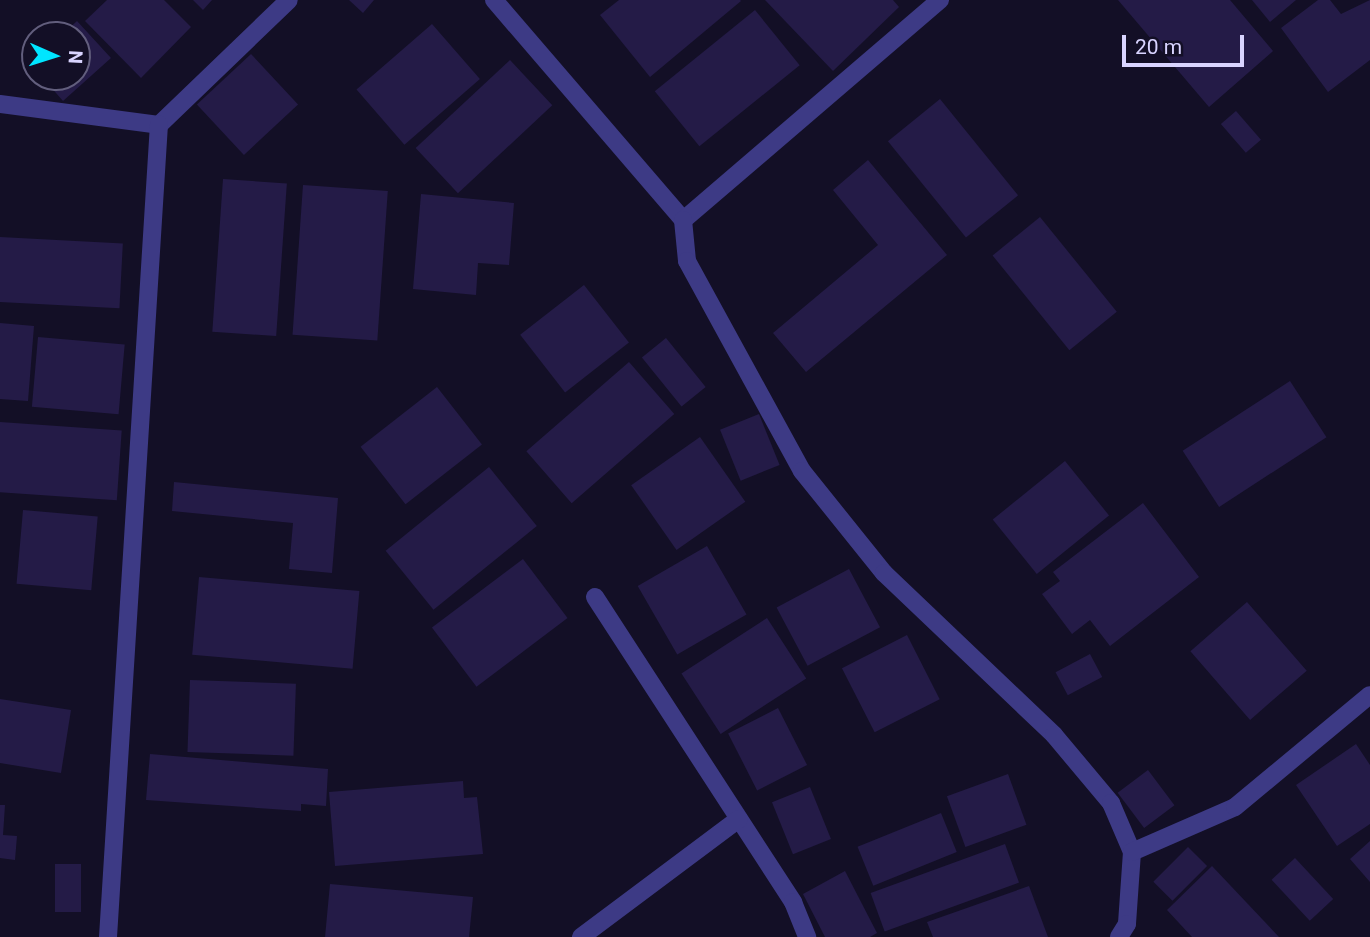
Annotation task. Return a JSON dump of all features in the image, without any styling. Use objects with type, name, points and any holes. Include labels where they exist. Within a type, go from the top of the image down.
[{"type":"street","points":[[107,937],[159,125],[289,0]]},
{"type":"street","points":[[494,0],[683,220],[687,261],[803,471],[884,573],[1054,735],[1111,803],[1132,852],[1127,924],[1119,937]]},
{"type":"street","points":[[683,220],[940,0]]},
{"type":"street","points":[[0,104],[159,125]]},
{"type":"street","points":[[595,597],[793,902],[807,937]]},
{"type":"street","points":[[1132,852],[1235,807],[1370,695]]},
{"type":"street","points":[[581,937],[739,819]]},
{"type":"building","points":[[107,0],[164,0],[191,27],[141,78],[91,27],[91,21],[85,21]]},
{"type":"building","points":[[193,0],[212,0],[203,10]]},
{"type":"building","points":[[349,0],[374,0],[363,13]]},
{"type":"building","points":[[619,0],[741,1],[650,77],[600,15]]},
{"type":"building","points":[[765,0],[893,0],[899,7],[833,71]]},
{"type":"building","points":[[1118,0],[1230,0],[1273,51],[1209,107]]},
{"type":"building","points":[[1252,0],[1296,0],[1270,22]]},
{"type":"building","points":[[1318,0],[1330,0],[1341,14],[1370,0],[1370,60],[1328,92],[1281,28]]},
{"type":"building","points":[[755,10],[800,65],[699,146],[655,91]]},
{"type":"building","points":[[432,24],[480,79],[404,145],[357,90]]},
{"type":"building","points":[[91,36],[111,58],[91,76]]},
{"type":"building","points":[[251,54],[298,104],[244,155],[197,104]]},
{"type":"building","points":[[510,60],[552,105],[458,193],[416,148]]},
{"type":"building","points":[[54,91],[74,91],[63,101]]},
{"type":"building","points":[[940,99],[1018,195],[966,238],[888,141]]},
{"type":"building","points":[[1236,111],[1261,140],[1246,153],[1221,124]]},
{"type":"building","points":[[868,160],[947,255],[806,372],[773,333],[878,245],[833,190]]},
{"type":"building","points":[[223,179],[287,183],[276,336],[212,332]]},
{"type":"building","points":[[303,185],[388,191],[377,341],[293,335]]},
{"type":"building","points":[[421,194],[514,203],[509,265],[478,263],[476,295],[413,289]]},
{"type":"building","points":[[1040,217],[1117,312],[1069,350],[993,255]]},
{"type":"building","points":[[0,237],[123,243],[119,308],[0,302]]},
{"type":"building","points":[[584,285],[629,343],[565,392],[520,335]]},
{"type":"building","points":[[0,323],[34,326],[28,401],[0,399]]},
{"type":"building","points":[[38,337],[125,345],[119,414],[32,407]]},
{"type":"building","points":[[666,338],[706,387],[682,406],[642,358]]},
{"type":"building","points":[[629,362],[674,414],[572,503],[526,451]]},
{"type":"building","points":[[1290,381],[1326,437],[1219,507],[1183,451]]},
{"type":"building","points":[[437,387],[482,445],[406,504],[361,447]]},
{"type":"building","points":[[759,414],[780,465],[741,481],[720,430]]},
{"type":"building","points":[[0,422],[122,431],[117,500],[0,492]]},
{"type":"building","points":[[700,437],[745,502],[677,550],[631,485]]},
{"type":"building","points":[[1065,461],[1109,515],[1037,574],[993,520]]},
{"type":"building","points":[[489,467],[537,526],[433,610],[386,551]]},
{"type":"building","points":[[174,482],[338,498],[332,573],[289,569],[293,523],[172,511]]},
{"type":"building","points":[[1143,503],[1199,577],[1110,646],[1090,620],[1072,634],[1042,594],[1060,581],[1053,572]]},
{"type":"building","points":[[23,510],[98,517],[91,590],[17,584]]},
{"type":"building","points":[[707,546],[746,614],[677,654],[638,586]]},
{"type":"building","points":[[523,559],[568,618],[476,687],[432,628]]},
{"type":"building","points":[[849,569],[880,627],[808,666],[777,607]]},
{"type":"building","points":[[199,577],[359,591],[353,669],[192,655]]},
{"type":"building","points":[[1247,602],[1307,671],[1250,720],[1190,651]]},
{"type":"building","points":[[767,618],[806,678],[721,734],[681,674]]},
{"type":"building","points":[[907,635],[940,699],[875,732],[842,668]]},
{"type":"building","points":[[1090,654],[1102,677],[1068,695],[1056,672]]},
{"type":"building","points":[[190,680],[296,684],[293,756],[187,752]]},
{"type":"building","points":[[0,699],[71,710],[61,773],[0,763]]},
{"type":"building","points":[[778,708],[807,765],[757,790],[728,733]]},
{"type":"building","points":[[1356,744],[1370,765],[1370,824],[1337,846],[1296,785]]},
{"type":"building","points":[[150,754],[328,769],[326,806],[301,804],[301,811],[146,800]]},
{"type":"building","points":[[1148,770],[1174,805],[1144,828],[1118,793]]},
{"type":"building","points":[[1008,774],[1026,825],[965,847],[947,796]]},
{"type":"building","points":[[463,781],[464,798],[477,797],[483,854],[335,866],[329,792]]},
{"type":"building","points":[[810,787],[831,839],[793,854],[772,802]]},
{"type":"building","points":[[0,805],[5,805],[3,835],[17,836],[15,860],[0,858]]},
{"type":"building","points":[[941,813],[957,852],[873,886],[858,847]]},
{"type":"building","points":[[1370,841],[1370,882],[1350,859]]},
{"type":"building","points":[[1005,844],[1019,883],[885,931],[871,893]]},
{"type":"building","points":[[1188,847],[1207,866],[1172,901],[1153,882]]},
{"type":"building","points":[[1295,858],[1333,899],[1310,921],[1272,880]]},
{"type":"building","points":[[55,864],[81,864],[81,912],[55,912]]},
{"type":"building","points":[[1212,866],[1279,937],[1192,937],[1167,910]]},
{"type":"building","points":[[845,871],[877,933],[870,937],[825,937],[803,894]]},
{"type":"building","points":[[330,884],[473,897],[469,937],[325,937]]},
{"type":"building","points":[[1029,886],[1048,937],[933,937],[927,922]]}]
